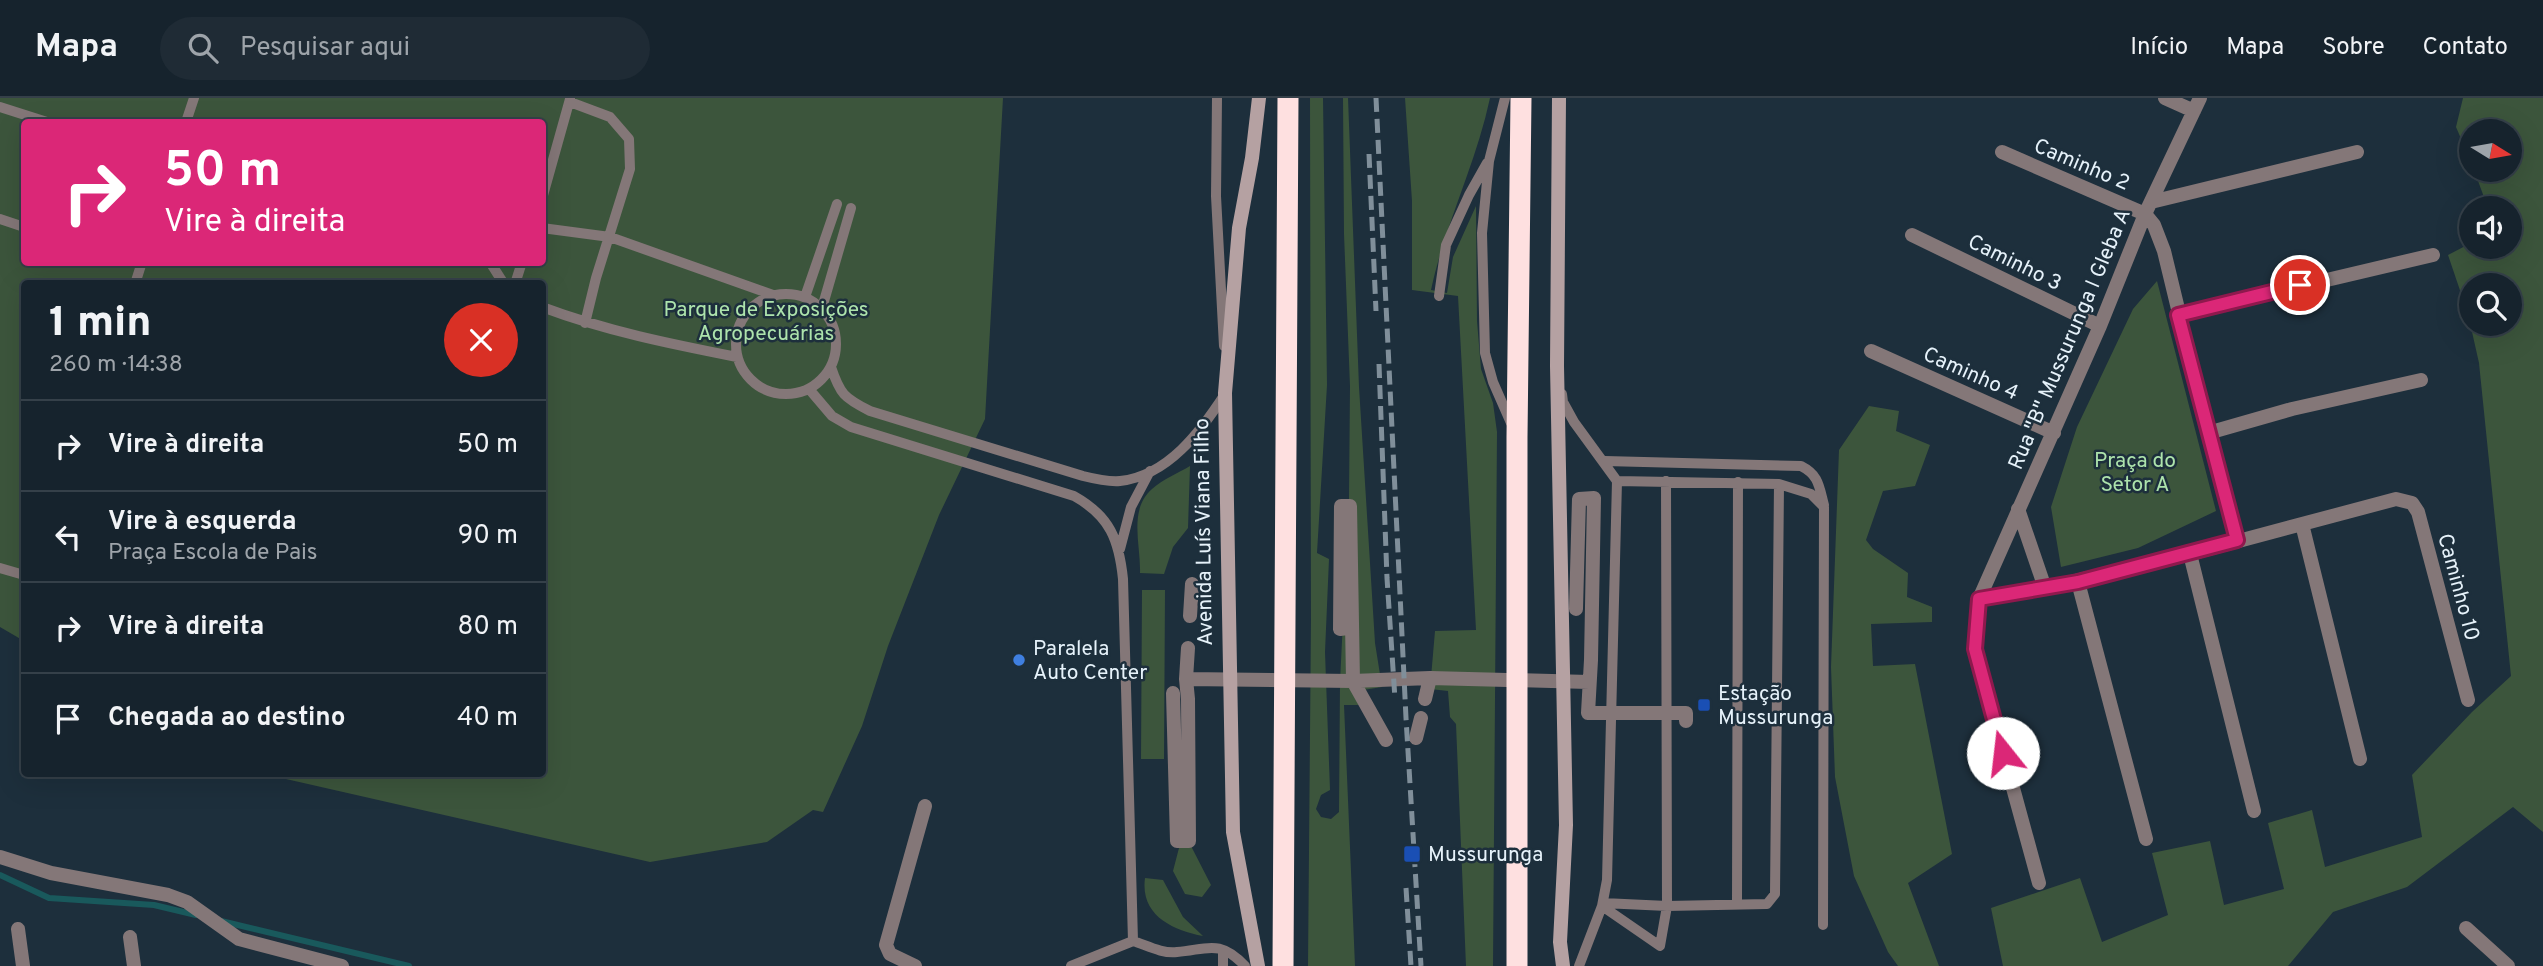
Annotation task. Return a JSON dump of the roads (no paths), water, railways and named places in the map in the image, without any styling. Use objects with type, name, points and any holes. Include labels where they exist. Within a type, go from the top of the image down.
[{"type":"highway","points":[[1283,966],[1283,548],[1288,98]]},
{"type":"highway","points":[[1517,966],[1517,437],[1521,98]]},
{"type":"main road","name":"Avenida Luís Viana Filho","points":[[1258,966],[1233,832],[1226,387],[1239,228],[1252,158],[1259,98]]},
{"type":"main road","points":[[1559,98],[1557,366],[1566,825],[1560,942],[1563,966]]},
{"type":"street","points":[[2165,98],[2197,104]]},
{"type":"street","name":"Rua \"B\" Mussurunga I Gleba A","points":[[2039,883],[1975,649],[1979,599],[2054,433],[2148,208],[2197,104]]},
{"type":"street","name":"Caminho 2","points":[[2002,152],[2148,208]]},
{"type":"street","points":[[2237,540],[2160,237],[2148,208],[2357,152]]},
{"type":"street","name":"Caminho 3","points":[[1912,235],[2100,326]]},
{"type":"street","points":[[2178,315],[2433,255]]},
{"type":"street","name":"Caminho 4","points":[[1871,351],[2054,433]]},
{"type":"street","points":[[2208,433],[2292,409],[2421,380]]},
{"type":"street","points":[[1586,509],[1580,609],[1576,609],[1580,499],[1594,498],[1588,713],[1686,713],[1686,721]]},
{"type":"street","name":"Caminho 10","points":[[2302,524],[2396,499],[2412,503],[2418,512],[2468,700]]},
{"type":"street","points":[[1346,549],[1347,628],[1340,629],[1340,506],[1350,506],[1353,681],[1386,740]]},
{"type":"street","points":[[2018,509],[2045,588]]},
{"type":"street","points":[[1979,599],[2078,582],[2302,524],[2360,759]]},
{"type":"street","points":[[2190,554],[2255,811]]},
{"type":"street","points":[[2078,582],[2146,839]]},
{"type":"street","points":[[1190,616],[1192,584]]},
{"type":"street","points":[[1173,692],[1177,841],[1189,841],[1186,679],[1188,649]]},
{"type":"street","points":[[1186,679],[1353,681],[1430,678],[1589,682]]},
{"type":"street","points":[[1425,699],[1430,678]]},
{"type":"street","points":[[1416,738],[1421,718]]},
{"type":"street","points":[[915,966],[890,954],[886,945],[925,806]]},
{"type":"street","points":[[0,857],[51,873],[168,895],[187,902],[239,939],[342,966]]},
{"type":"street","points":[[2466,928],[2508,966]]},
{"type":"street","points":[[18,929],[23,966]]},
{"type":"street","points":[[130,937],[134,966]]},
{"type":"lane","points":[[187,119],[194,98]]},
{"type":"lane","points":[[831,367],[839,390],[848,400],[870,411],[1083,476],[1121,481],[1150,471],[1170,460],[1205,425],[1226,387],[1216,196],[1217,98]]},
{"type":"lane","points":[[1505,98],[1489,161],[1482,233],[1485,353],[1493,382],[1517,437]]},
{"type":"lane","points":[[546,185],[570,100],[610,117],[629,139],[630,169],[585,323]]},
{"type":"lane","points":[[0,107],[38,119]]},
{"type":"lane","points":[[1439,296],[1446,245],[1469,195],[1489,161]]},
{"type":"lane","points":[[1469,195],[1475,192],[1483,194],[1487,199]]},
{"type":"lane","points":[[805,297],[837,204]]},
{"type":"lane","points":[[822,308],[851,208]]},
{"type":"lane","points":[[0,219],[21,226]]},
{"type":"lane","points":[[546,229],[610,237],[773,295]]},
{"type":"lane","points":[[789,293],[805,297],[822,308],[831,321],[836,336],[836,352],[831,367],[822,379],[809,389],[782,395],[766,391],[743,371],[737,357],[737,334],[746,313],[758,302],[773,295],[789,293]]},
{"type":"lane","points":[[546,308],[585,323],[643,339],[737,357]]},
{"type":"lane","points":[[1557,366],[1563,402],[1574,422],[1617,481],[1606,880],[1603,904],[1579,966]]},
{"type":"lane","points":[[809,389],[832,416],[851,427],[1074,496],[1090,506],[1110,526],[1120,550],[1125,611],[1133,941]]},
{"type":"lane","points":[[1605,461],[1801,466],[1811,471],[1819,484],[1824,507],[1823,925]]},
{"type":"lane","points":[[1120,550],[1132,507],[1150,471]]},
{"type":"lane","points":[[1617,481],[1779,484],[1811,494],[1824,507]]},
{"type":"lane","points":[[1603,904],[1660,946],[1667,906],[1666,481]]},
{"type":"lane","points":[[1737,905],[1738,482]]},
{"type":"lane","points":[[1603,904],[1767,904],[1775,894],[1779,484]]},
{"type":"lane","points":[[0,568],[21,574]]},
{"type":"lane","points":[[1071,966],[1133,941],[1166,952],[1208,947],[1223,950],[1245,966]]},
{"type":"lane","points":[[1223,950],[1223,966]]},
{"type":"waterway","points":[[0,875],[49,898],[154,905],[196,915]]},
{"type":"waterway","points":[[221,921],[409,966]]},
{"type":"railway","points":[[1376,98],[1406,718],[1421,966]]},
{"type":"railway","points":[[1369,154],[1376,311]]},
{"type":"railway","points":[[1379,364],[1387,578],[1395,699]]},
{"type":"railway","points":[[1406,888],[1411,966]]},
{"type":"place","name":"Paralela Auto Center","points":[[1019,660]]},
{"type":"place","name":"Estação Mussurunga","points":[[1704,705]]},
{"type":"place","name":"Mussurunga","points":[[1412,854]]},
{"type":"park label","name":"Parque de Exposições Agropecuárias","points":[[766,321]]},
{"type":"park label","name":"Praça do Setor A","points":[[2135,472]]}]
